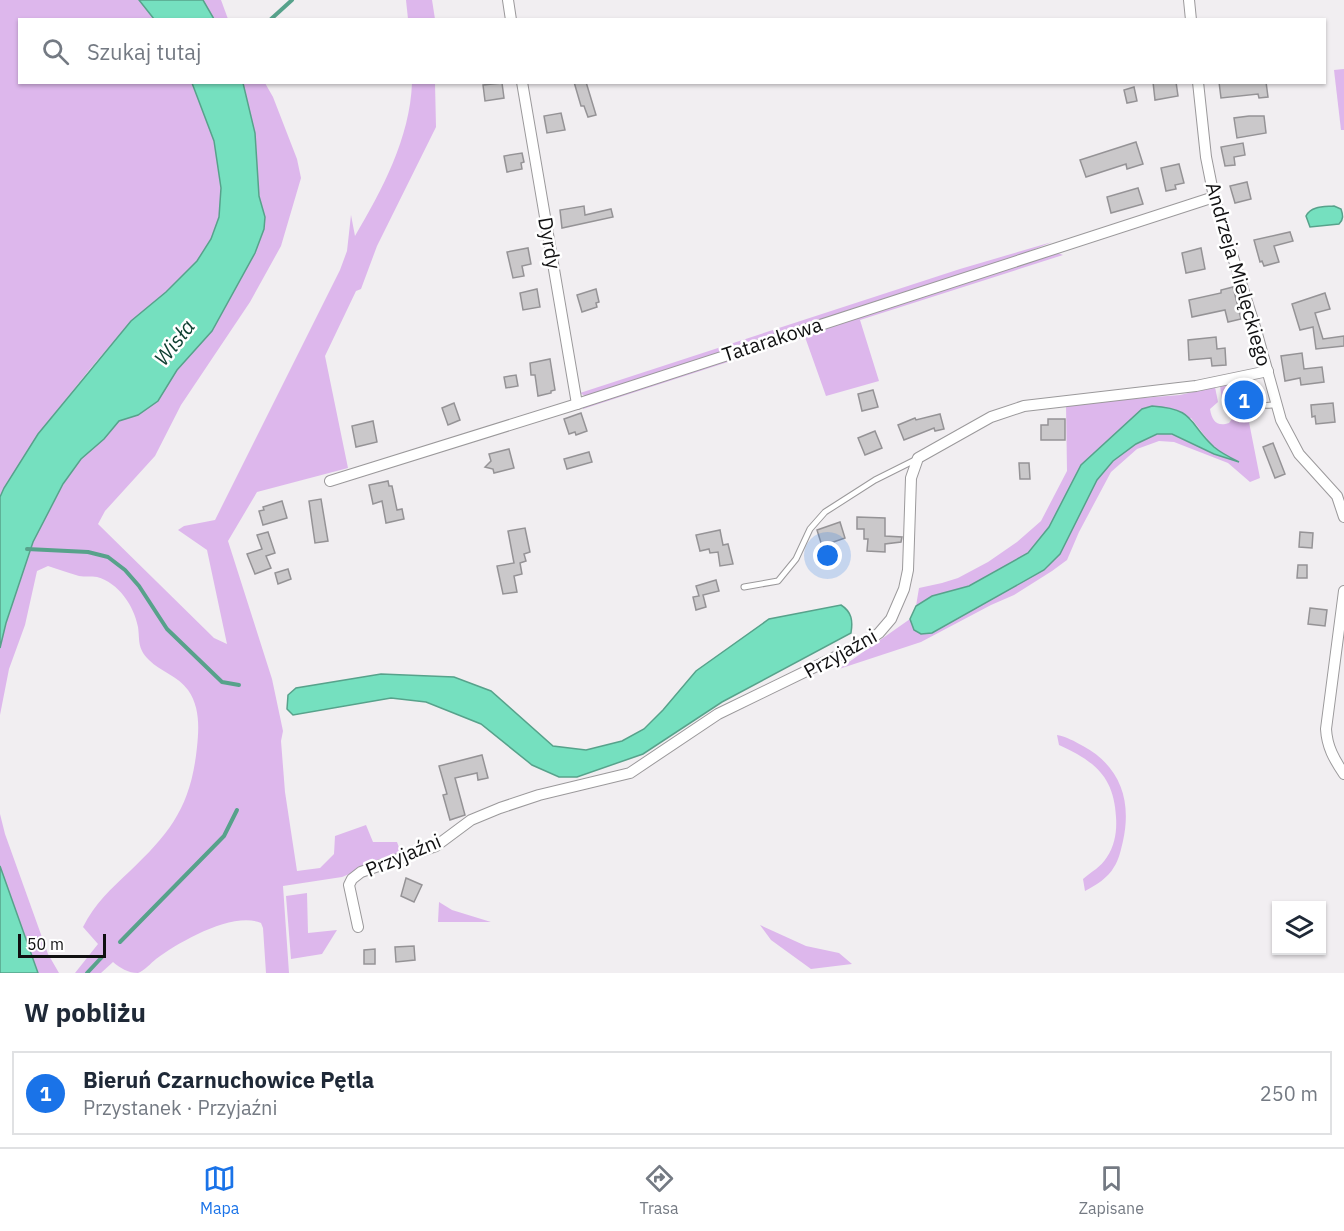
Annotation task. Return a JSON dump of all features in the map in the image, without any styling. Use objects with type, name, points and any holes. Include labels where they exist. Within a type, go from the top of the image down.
[{"type":"street","points":[[508,0],[511,18]]},
{"type":"street","points":[[1189,0],[1191,18]]},
{"type":"street","name":"Dyrdy","points":[[522,84],[577,404]]},
{"type":"street","name":"Andrzeja Mielęckiego","points":[[1197,84],[1206,158],[1214,197],[1281,420],[1299,454],[1337,496],[1344,517]]},
{"type":"street","name":"Tatarakowa","points":[[330,481],[577,404],[1214,197]]},
{"type":"street","points":[[918,458],[991,417],[1014,408],[1196,386],[1268,371]]},
{"type":"street","name":"Przyjaźni","points":[[358,927],[349,885],[352,879],[361,873],[436,846],[471,820],[500,808],[539,795],[630,773],[718,714],[832,660],[879,633],[894,614],[906,582],[910,489],[913,468],[918,458]]},
{"type":"street","points":[[1344,591],[1326,729],[1331,753],[1344,774]]},
{"type":"lane","points":[[1247,376],[1252,397],[1258,405],[1264,407],[1277,404]]},
{"type":"lane","points":[[744,587],[778,581],[796,559],[810,529],[825,512],[875,480],[918,458]]},
{"type":"shaded area","points":[[0,0],[139,0],[153,18],[18,18],[18,84],[192,84],[214,141],[221,188],[219,218],[211,239],[197,261],[166,292],[131,321],[90,369],[38,434],[0,497]]},
{"type":"shaded area","points":[[203,0],[221,0],[228,18],[213,18]]},
{"type":"shaded area","points":[[406,0],[432,0],[435,18],[408,18]]},
{"type":"shaded area","points":[[1344,69],[1344,130],[1341,130],[1334,70]]},
{"type":"shaded area","points":[[243,84],[266,84],[273,97],[297,159],[301,178],[281,246],[250,302],[181,405],[155,456],[105,511],[98,524],[214,638],[227,644],[207,550],[178,530],[184,526],[215,520],[340,270],[347,251],[351,215],[355,236],[393,163],[406,124],[412,84],[435,84],[436,127],[377,246],[361,289],[356,291],[325,356],[348,468],[257,492],[228,541],[272,679],[283,731],[281,741],[285,792],[297,871],[320,868],[334,854],[335,836],[366,825],[373,842],[397,842],[401,853],[342,877],[283,886],[289,973],[266,973],[263,928],[261,923],[249,920],[222,925],[192,937],[166,952],[138,973],[124,970],[113,962],[101,973],[75,973],[98,944],[83,927],[88,918],[104,897],[168,830],[184,802],[190,786],[197,747],[197,710],[184,685],[154,664],[142,652],[136,619],[124,596],[112,584],[97,577],[79,576],[48,566],[37,571],[25,625],[9,669],[0,715],[0,648],[33,542],[63,485],[81,459],[104,439],[119,421],[138,415],[158,401],[177,370],[212,331],[255,253],[264,229],[265,217],[259,196],[255,133]]},
{"type":"shaded area","points":[[1052,242],[1008,260],[585,396],[580,393],[960,269]]},
{"type":"shaded area","points":[[1055,252],[1063,255],[860,320],[879,381],[826,396],[805,337],[583,409],[582,405]]},
{"type":"shaded area","points":[[1239,382],[1244,394],[1238,395],[1241,407],[1234,410],[1230,404],[1222,400],[1220,386]]},
{"type":"shaded area","points":[[1215,387],[1218,402],[1210,409],[1216,422],[1229,423],[1235,415],[1247,412],[1260,478],[1250,482],[1228,463],[1174,442],[1159,441],[1137,449],[1111,472],[1067,560],[1014,595],[921,642],[839,669],[910,619],[914,630],[1060,554],[1097,480],[1113,461],[1136,444],[1157,434],[1172,434],[1214,454],[1236,461],[1214,448],[1191,418],[1081,465],[1049,527],[1028,553],[969,586],[932,596],[916,606],[919,588],[958,578],[988,562],[1017,542],[1041,521],[1067,471],[1066,404],[1180,395]]},
{"type":"shaded area","points":[[1057,735],[1096,754],[1114,774],[1124,798],[1125,826],[1117,861],[1105,878],[1085,891],[1083,879],[1105,861],[1114,843],[1116,817],[1114,803],[1111,791],[1100,772],[1082,757],[1059,745]]},
{"type":"shaded area","points":[[0,814],[48,954],[59,973],[38,973],[0,866]]},
{"type":"shaded area","points":[[307,893],[308,933],[337,930],[322,954],[291,959],[286,896]]},
{"type":"shaded area","points":[[439,902],[452,910],[491,922],[438,922]]},
{"type":"shaded area","points":[[760,925],[806,946],[839,953],[852,964],[811,969],[771,940]]},
{"type":"water","points":[[139,0],[203,0],[213,18],[153,18]]},
{"type":"water","name":"Wisła","points":[[192,84],[243,84],[255,133],[259,196],[265,217],[264,229],[255,253],[212,331],[177,370],[158,401],[138,415],[119,421],[104,439],[81,459],[63,484],[33,542],[0,648],[0,497],[38,434],[131,321],[166,292],[197,261],[211,239],[219,217],[221,188],[214,141]]},
{"type":"water","points":[[1334,206],[1342,211],[1343,215],[1339,224],[1310,227],[1306,216],[1311,210]]},
{"type":"water","points":[[1152,406],[1176,410],[1184,414],[1214,447],[1239,462],[1214,454],[1172,434],[1157,434],[1136,444],[1113,461],[1097,480],[1060,554],[1044,570],[932,633],[921,634],[914,630],[910,619],[916,606],[932,596],[969,586],[1028,553],[1049,527],[1081,465],[1142,409]]},
{"type":"water","points":[[841,605],[851,617],[851,633],[722,702],[643,754],[577,777],[559,777],[532,765],[481,724],[426,702],[391,698],[293,715],[287,709],[288,695],[296,688],[381,674],[454,677],[491,691],[553,746],[586,750],[622,741],[644,729],[696,671],[769,619]]},
{"type":"water","points":[[0,866],[38,973],[0,973]]},
{"type":"building","points":[[502,84],[504,98],[485,101],[483,85]]},
{"type":"building","points":[[575,84],[587,84],[596,115],[588,117],[584,106],[581,106]]},
{"type":"building","points":[[1153,84],[1176,84],[1178,96],[1155,100]]},
{"type":"building","points":[[1219,84],[1266,84],[1268,97],[1259,98],[1258,94],[1221,98]]},
{"type":"building","points":[[1134,87],[1137,101],[1127,103],[1124,90]]},
{"type":"building","points":[[561,113],[565,130],[547,133],[544,116]]},
{"type":"building","points":[[1264,116],[1266,133],[1237,138],[1234,118]]},
{"type":"building","points":[[1136,142],[1143,164],[1127,169],[1126,164],[1086,177],[1080,160]]},
{"type":"building","points":[[1243,143],[1245,155],[1234,157],[1235,165],[1225,166],[1221,147]]},
{"type":"building","points":[[522,153],[524,162],[521,163],[522,169],[507,172],[504,156]]},
{"type":"building","points":[[1179,164],[1184,183],[1175,185],[1176,189],[1166,191],[1161,168]]},
{"type":"building","points":[[1247,182],[1251,199],[1235,203],[1230,186]]},
{"type":"building","points":[[1138,188],[1143,204],[1111,213],[1107,197]]},
{"type":"building","points":[[584,206],[585,215],[611,209],[613,217],[562,228],[560,210]]},
{"type":"building","points":[[1290,232],[1293,241],[1274,246],[1279,262],[1264,266],[1262,261],[1260,262],[1254,240]]},
{"type":"building","points":[[528,248],[531,264],[522,266],[524,276],[513,278],[507,252]]},
{"type":"building","points":[[1201,248],[1205,269],[1186,273],[1182,253]]},
{"type":"building","points":[[1233,287],[1241,319],[1228,322],[1225,310],[1192,317],[1189,300],[1221,293],[1221,290]]},
{"type":"building","points":[[537,289],[540,307],[523,310],[520,293]]},
{"type":"building","points":[[596,289],[599,302],[596,303],[597,307],[582,312],[577,295]]},
{"type":"building","points":[[1325,293],[1330,309],[1315,313],[1323,339],[1344,336],[1344,346],[1316,349],[1313,327],[1300,330],[1292,304]]},
{"type":"building","points":[[1216,337],[1217,349],[1225,348],[1226,365],[1212,366],[1211,358],[1189,360],[1188,340]]},
{"type":"building","points":[[1302,353],[1304,369],[1322,367],[1324,382],[1301,385],[1300,378],[1285,381],[1281,356]]},
{"type":"building","points":[[550,359],[555,390],[538,396],[535,375],[531,375],[530,363]]},
{"type":"building","points":[[516,375],[518,386],[506,388],[504,377]]},
{"type":"building","points":[[873,390],[878,407],[862,411],[858,394]]},
{"type":"building","points":[[454,403],[460,420],[448,425],[442,408]]},
{"type":"building","points":[[1333,403],[1335,422],[1316,424],[1315,416],[1312,417],[1311,405]]},
{"type":"building","points":[[581,413],[587,431],[576,435],[575,432],[569,434],[564,419]]},
{"type":"building","points":[[940,414],[944,429],[935,431],[934,428],[904,440],[898,425],[915,418],[916,420]]},
{"type":"building","points":[[1048,419],[1065,419],[1065,440],[1041,440],[1041,425],[1048,425]]},
{"type":"building","points":[[373,421],[377,442],[356,447],[352,426]]},
{"type":"building","points":[[875,431],[882,448],[865,455],[858,438]]},
{"type":"building","points":[[1273,443],[1285,474],[1275,478],[1263,447]]},
{"type":"building","points":[[509,449],[514,468],[494,473],[493,469],[485,467],[491,461],[489,454]]},
{"type":"building","points":[[589,452],[592,462],[567,469],[564,459]]},
{"type":"building","points":[[1019,463],[1029,463],[1030,479],[1020,479]]},
{"type":"building","points":[[388,481],[389,486],[392,486],[397,510],[402,509],[404,519],[386,523],[382,501],[373,504],[369,485]]},
{"type":"building","points":[[321,499],[328,541],[315,543],[309,501]]},
{"type":"building","points":[[282,501],[287,518],[263,525],[259,511],[264,510],[263,507]]},
{"type":"building","points":[[857,517],[885,518],[885,536],[902,537],[901,542],[885,544],[885,552],[867,551],[868,539],[864,539],[864,529],[857,529]]},
{"type":"building","points":[[840,522],[845,538],[822,546],[817,530]]},
{"type":"building","points":[[525,528],[530,552],[524,554],[526,561],[520,563],[522,574],[514,576],[517,592],[503,594],[497,566],[514,563],[508,531]]},
{"type":"building","points":[[720,530],[723,545],[728,544],[733,564],[720,566],[718,552],[710,553],[709,549],[700,551],[696,535]]},
{"type":"building","points":[[268,532],[275,553],[266,556],[271,568],[255,574],[247,554],[262,549],[257,535]]},
{"type":"building","points":[[1300,532],[1313,533],[1312,548],[1299,547]]},
{"type":"building","points":[[1298,565],[1307,565],[1307,578],[1297,578]]},
{"type":"building","points":[[288,569],[291,579],[278,584],[275,573]]},
{"type":"building","points":[[716,580],[719,591],[703,595],[706,607],[696,610],[693,597],[699,596],[696,586]]},
{"type":"building","points":[[1310,608],[1327,610],[1325,626],[1308,624]]},
{"type":"building","points":[[482,755],[488,778],[478,780],[477,773],[455,778],[465,815],[450,820],[443,795],[447,794],[439,766]]},
{"type":"building","points":[[406,878],[422,885],[414,902],[401,896]]},
{"type":"building","points":[[414,946],[415,960],[396,962],[395,947]]},
{"type":"building","points":[[375,949],[375,964],[364,964],[364,950]]},
{"type":"waterway","points":[[272,18],[292,0]]},
{"type":"waterway","points":[[27,549],[88,552],[108,557],[125,570],[139,586],[167,629],[222,682],[239,685]]},
{"type":"waterway","points":[[120,942],[224,836],[237,810]]},
{"type":"waterway","points":[[87,973],[102,957]]},
{"type":"place","name":"Bieruń Czarnuchowice Pętla","points":[[1244,400]]}]
